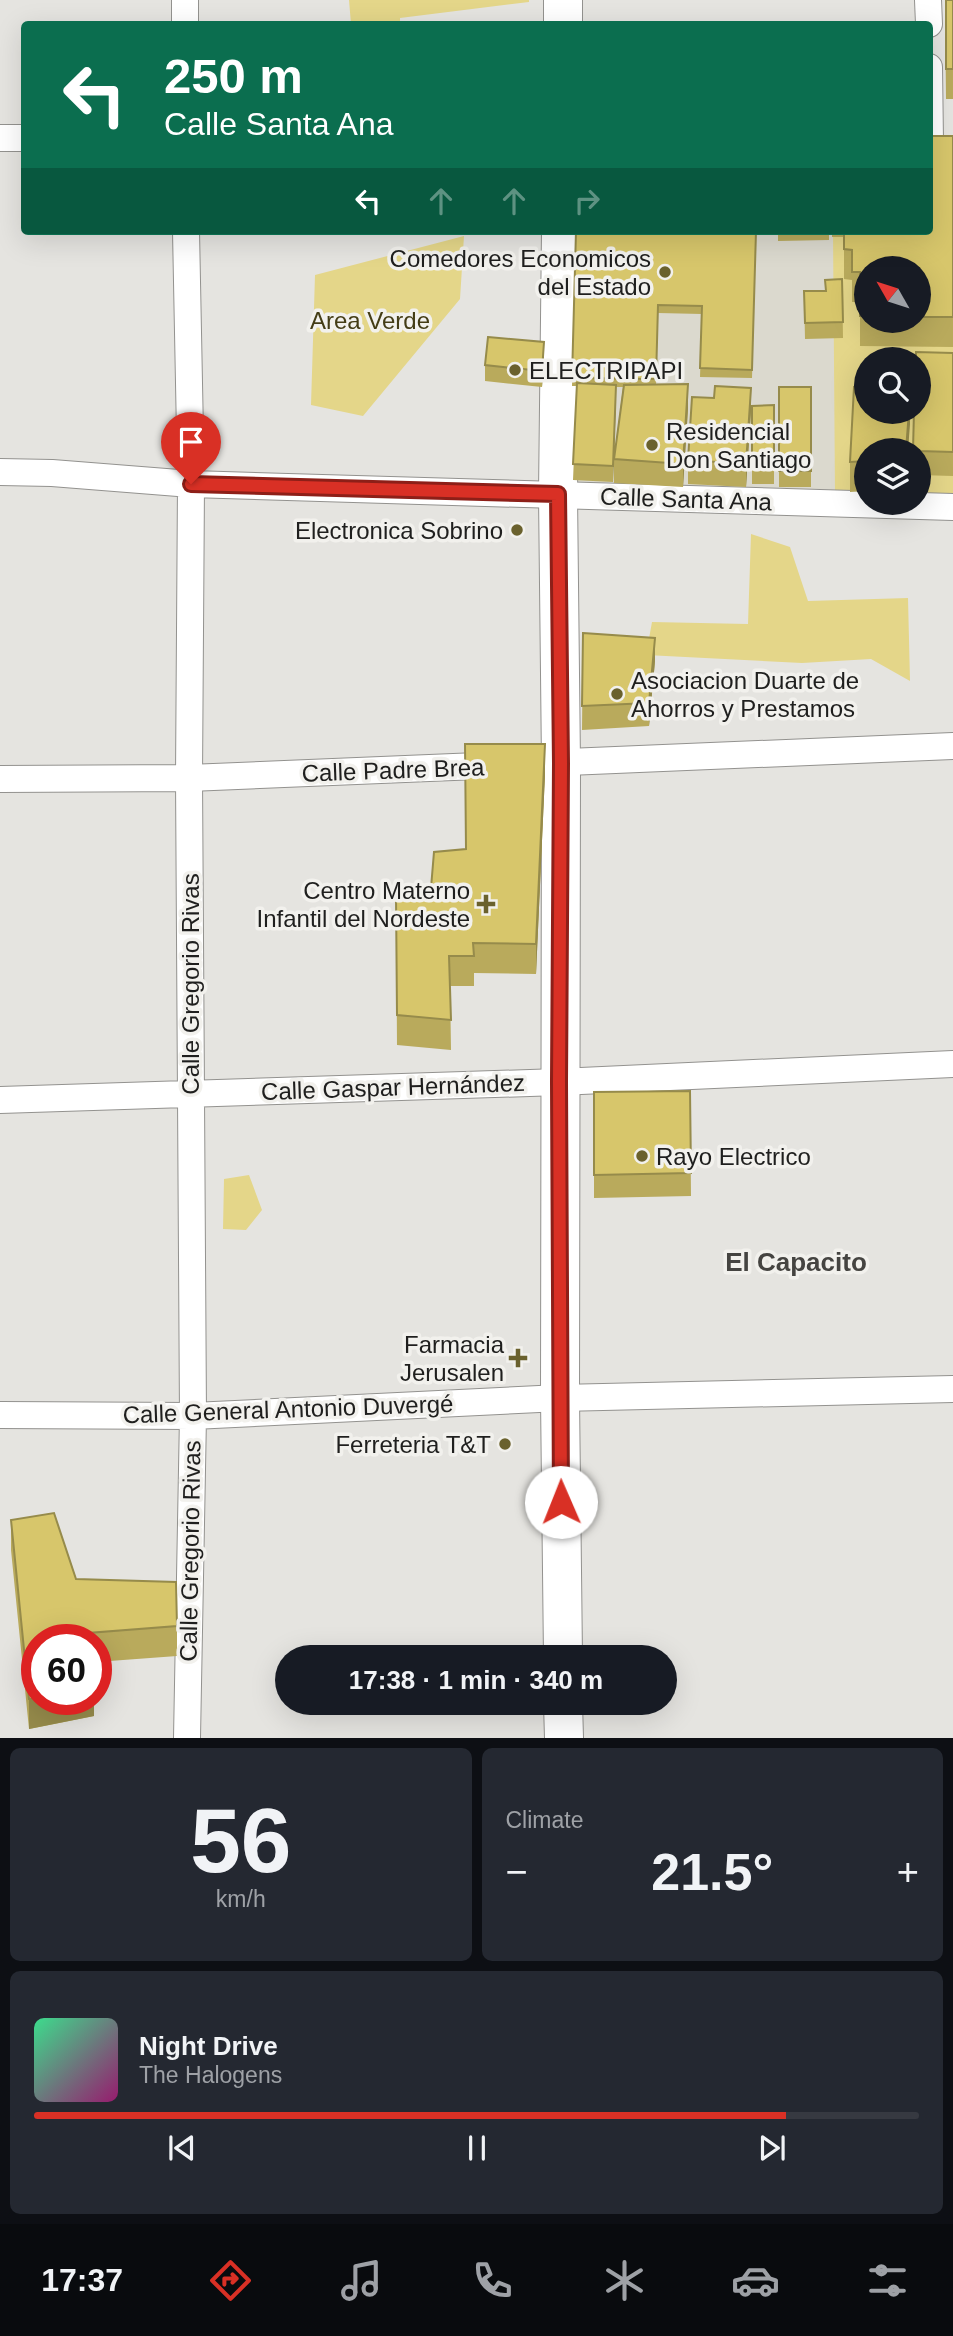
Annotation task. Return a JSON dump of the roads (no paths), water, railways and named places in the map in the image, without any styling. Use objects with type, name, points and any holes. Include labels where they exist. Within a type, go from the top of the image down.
[{"type":"main road","points":[[563,0],[563,21]]},
{"type":"main road","points":[[561,235],[558,494],[563,1645]]},
{"type":"main road","points":[[564,1715],[564,1738]]},
{"type":"street","points":[[185,0],[185,21]]},
{"type":"street","points":[[928,0],[929,21]]},
{"type":"street","points":[[933,100],[938,142]]},
{"type":"street","points":[[0,138],[21,138]]},
{"type":"street","name":"Calle Gregorio Rivas","points":[[186,235],[191,484],[188,778],[193,1416],[187,1738]]},
{"type":"street","name":"Calle Santa Ana","points":[[0,472],[52,473],[191,484],[953,507]]},
{"type":"street","name":"Calle Padre Brea","points":[[0,779],[188,778],[953,746]]},
{"type":"street","name":"Calle Gaspar Hernández","points":[[0,1100],[559,1082],[953,1065]]},
{"type":"street","name":"Calle General Antonio Duvergé","points":[[0,1415],[193,1416],[560,1398],[953,1389]]},
{"type":"place","name":"Comedores Economicos del Estado","points":[[665,272]]},
{"type":"place","name":"ELECTRIPAPI","points":[[515,370]]},
{"type":"place","name":"Residencial Don Santiago","points":[[652,445]]},
{"type":"place","name":"Electronica Sobrino","points":[[517,530]]},
{"type":"place","name":"Asociacion Duarte de Ahorros y Prestamos","points":[[617,694]]},
{"type":"place","name":"Centro Materno Infantil del Nordeste","points":[[486,904]]},
{"type":"place","name":"Rayo Electrico","points":[[642,1156]]},
{"type":"place","name":"Farmacia Jerusalen","points":[[518,1358]]},
{"type":"place","name":"Ferreteria T&T","points":[[505,1444]]},
{"type":"district","name":"El Capacito","points":[[796,1262]]},
{"type":"park label","name":"Area Verde","points":[[370,320]]}]
